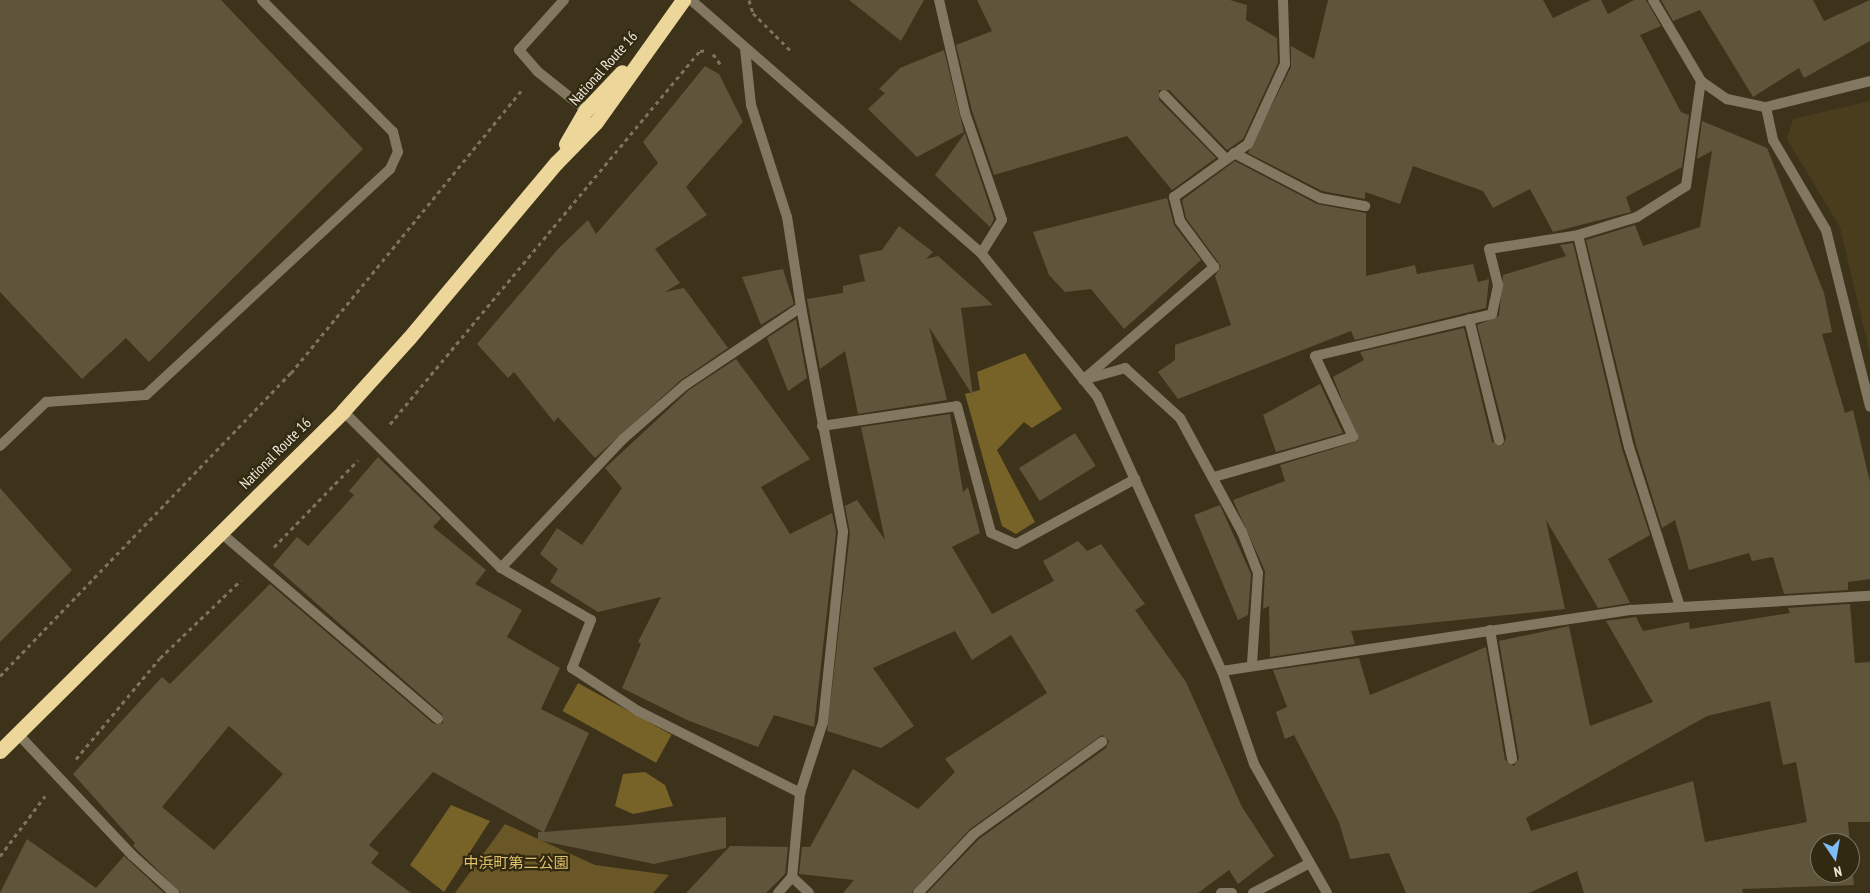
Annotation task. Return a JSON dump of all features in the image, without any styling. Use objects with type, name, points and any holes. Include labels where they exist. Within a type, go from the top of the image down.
[{"type":"highway","name":"National Route 16","points":[[0,751],[343,411],[556,163],[596,122],[682,0]]},
{"type":"highway","name":"National Route 16","points":[[556,163],[586,110],[666,25]]},
{"type":"street","points":[[0,446],[46,402],[146,395],[390,169],[398,152],[393,132],[262,0]]},
{"type":"street","points":[[564,0],[519,50],[537,71],[586,110]]},
{"type":"street","points":[[691,0],[981,253],[1098,396],[1222,671],[1254,764],[1327,893]]},
{"type":"street","points":[[939,0],[965,113],[1002,220],[981,253]]},
{"type":"street","points":[[1083,380],[1214,267],[1180,221],[1174,197],[1248,144],[1285,64],[1283,0]]},
{"type":"street","points":[[1653,0],[1701,81],[1727,99],[1766,107],[1870,81]]},
{"type":"street","points":[[746,49],[751,105],[787,217],[822,426],[843,532],[823,722],[800,793],[792,877],[778,893]]},
{"type":"street","points":[[1214,477],[1353,437],[1315,356],[1492,314],[1498,285],[1489,249],[1578,235],[1637,217],[1686,186],[1701,81]]},
{"type":"street","points":[[1164,95],[1230,156],[1320,198],[1365,206]]},
{"type":"street","points":[[1766,107],[1773,140],[1826,230],[1870,407]]},
{"type":"street","points":[[1578,235],[1630,447],[1680,607]]},
{"type":"street","points":[[501,568],[623,439],[685,385],[801,307]]},
{"type":"street","points":[[1469,319],[1499,440]]},
{"type":"street","points":[[1083,380],[1125,368],[1180,418],[1214,477],[1258,573],[1252,664]]},
{"type":"street","points":[[822,426],[957,406],[991,533],[1016,544],[1135,479]]},
{"type":"street","points":[[343,411],[501,568],[591,620],[572,668],[638,711],[800,793]]},
{"type":"street","points":[[220,532],[438,719]]},
{"type":"street","points":[[1222,671],[1252,664],[1490,630],[1680,607],[1870,596]]},
{"type":"street","points":[[1490,630],[1512,759]]},
{"type":"street","points":[[17,733],[132,855],[174,893]]},
{"type":"street","points":[[918,893],[974,834],[1102,742]]},
{"type":"street","points":[[1253,893],[1310,863]]},
{"type":"street","points":[[792,877],[809,893]]},
{"type":"street","points":[[1221,893],[1232,893]]},
{"type":"path","points":[[748,0],[753,12],[794,55]]},
{"type":"path","points":[[388,426],[700,51],[707,49],[727,73]]},
{"type":"path","points":[[0,676],[292,373],[537,71]]},
{"type":"path","points":[[74,762],[160,658],[257,565],[362,456]]},
{"type":"path","points":[[0,856],[52,787]]},
{"type":"shaded area","points":[[1870,101],[1870,354],[1840,227],[1787,139],[1793,119]]},
{"type":"shaded area","points":[[1025,353],[1062,409],[1032,428],[1024,422],[997,450],[1035,522],[1016,534],[1002,526],[965,394],[980,390],[977,372]]},
{"type":"shaded area","points":[[578,683],[672,735],[656,763],[562,711]]},
{"type":"shaded area","points":[[645,772],[665,785],[673,806],[633,814],[615,806],[623,774]]},
{"type":"shaded area","points":[[451,805],[490,821],[444,892],[410,865]]},
{"type":"green space","name":"中浜町第二公園","points":[[505,824],[595,865],[669,875],[653,893],[455,893]]},
{"type":"building","points":[[0,0],[221,0],[363,149],[149,362],[126,338],[82,379],[0,292]]},
{"type":"building","points":[[849,0],[924,0],[901,41]]},
{"type":"building","points":[[977,0],[1230,0],[1247,5],[1246,20],[1277,38],[1278,63],[1243,139],[1227,150],[1169,90],[1159,90],[1159,100],[1216,158],[1172,190],[1127,136],[994,175],[972,111],[956,45],[992,31]]},
{"type":"building","points":[[1328,0],[1543,0],[1553,18],[1591,0],[1601,0],[1608,14],[1634,0],[1646,0],[1661,26],[1640,35],[1681,112],[1689,115],[1682,167],[1626,197],[1631,212],[1553,232],[1530,189],[1493,208],[1483,191],[1413,166],[1400,204],[1365,192],[1365,199],[1322,191],[1248,153],[1291,67],[1291,46],[1314,59]]},
{"type":"building","points":[[1661,0],[1813,0],[1824,21],[1870,0],[1870,41],[1804,78],[1799,68],[1753,97],[1700,10],[1673,21]]},
{"type":"building","points":[[944,50],[964,132],[917,157],[868,109],[885,93],[879,89],[900,68]]},
{"type":"building","points":[[705,66],[719,74],[743,122],[686,187],[707,215],[655,249],[680,283],[665,292],[684,288],[728,348],[681,380],[595,458],[558,417],[554,422],[514,372],[508,378],[477,344],[558,249],[588,220],[596,234],[658,163],[643,142]]},
{"type":"building","points":[[1702,121],[1767,148],[1824,293],[1832,332],[1822,334],[1845,413],[1853,410],[1870,482],[1870,579],[1848,582],[1848,590],[1784,594],[1773,557],[1752,561],[1749,553],[1689,570],[1675,520],[1662,528],[1636,445],[1586,240],[1635,225],[1643,246],[1700,227],[1712,151],[1697,159]]},
{"type":"building","points":[[965,133],[994,219],[990,227],[935,175]]},
{"type":"building","points":[[1235,161],[1317,204],[1366,213],[1366,276],[1415,265],[1417,274],[1473,264],[1478,282],[1489,279],[1486,308],[1355,340],[1351,331],[1178,399],[1158,372],[1175,360],[1175,345],[1231,325],[1215,276],[1221,266],[1186,218],[1182,200]]},
{"type":"building","points":[[1167,198],[1174,225],[1201,260],[1124,329],[1091,289],[1065,292],[1049,275],[1033,232]]},
{"type":"building","points":[[899,226],[933,252],[926,259],[938,256],[993,305],[961,308],[973,396],[929,327],[947,400],[858,414],[845,351],[820,369],[807,299],[843,293],[843,286],[865,281],[859,255],[882,250]]},
{"type":"building","points":[[1573,243],[1622,449],[1650,535],[1608,559],[1630,603],[1598,608],[1546,520],[1565,609],[1351,631],[1355,644],[1270,657],[1269,606],[1263,609],[1265,571],[1233,500],[1285,481],[1280,465],[1358,441],[1333,377],[1364,360],[1360,352],[1464,328],[1492,442],[1503,445],[1506,438],[1477,325],[1499,316],[1503,275],[1566,256],[1560,245]]},
{"type":"building","points":[[783,269],[794,304],[761,325],[742,277]]},
{"type":"building","points":[[796,319],[807,378],[788,391],[767,338]]},
{"type":"building","points":[[736,359],[810,459],[761,487],[790,534],[832,513],[836,532],[814,727],[774,715],[758,747],[687,720],[622,688],[641,644],[638,642],[661,597],[598,612],[550,582],[558,569],[540,554],[557,528],[582,545],[622,488],[605,468],[689,390]]},
{"type":"building","points":[[1320,384],[1343,433],[1276,452],[1263,415]]},
{"type":"building","points":[[950,414],[963,492],[968,487],[980,533],[952,547],[992,614],[1054,581],[1043,561],[1078,541],[1087,551],[1101,544],[1145,604],[1135,610],[1186,682],[1242,807],[1274,856],[1238,884],[1229,870],[1198,893],[927,893],[979,839],[1106,748],[1109,741],[1102,735],[970,829],[911,893],[843,893],[854,880],[799,874],[802,847],[810,847],[853,769],[918,809],[955,772],[945,759],[1047,693],[1011,635],[972,660],[955,631],[873,668],[914,726],[881,748],[827,731],[850,533],[845,506],[857,500],[885,540],[861,427]]},
{"type":"building","points":[[1075,433],[1096,466],[1040,501],[1019,468]]},
{"type":"building","points":[[378,457],[441,518],[433,527],[486,570],[475,584],[522,610],[507,637],[560,668],[541,709],[589,733],[544,832],[726,817],[726,848],[654,864],[538,840],[538,832],[543,832],[433,772],[369,845],[379,853],[371,863],[411,893],[181,893],[133,846],[135,843],[73,774],[162,677],[170,684],[270,584],[434,724],[443,723],[442,714],[273,565],[297,537],[308,546],[354,495],[349,491]],"holes":[[[229,726],[283,774],[214,850],[162,807]]]},
{"type":"building","points":[[0,488],[72,570],[0,642]]},
{"type":"building","points":[[1220,505],[1251,574],[1248,615],[1238,620],[1194,515]]},
{"type":"building","points":[[1850,604],[1855,663],[1870,662],[1870,822],[1848,822],[1849,833],[1810,833],[1810,883],[1854,883],[1854,885],[1742,889],[1743,893],[1584,893],[1577,871],[1529,893],[1406,893],[1389,853],[1350,859],[1339,822],[1294,735],[1285,739],[1276,712],[1287,707],[1273,670],[1359,658],[1370,695],[1486,647],[1505,760],[1514,766],[1519,758],[1499,641],[1569,626],[1590,726],[1653,702],[1606,621],[1636,617],[1643,631],[1689,622],[1690,629],[1790,613],[1788,608]],"holes":[[[1770,701],[1783,765],[1796,762],[1807,822],[1705,842],[1693,781],[1531,831],[1526,818],[1707,716]]]},
{"type":"building","points":[[27,839],[96,888],[124,856],[164,893],[0,893]]},
{"type":"building","points":[[730,846],[788,847],[785,874],[766,893],[686,893]]}]
